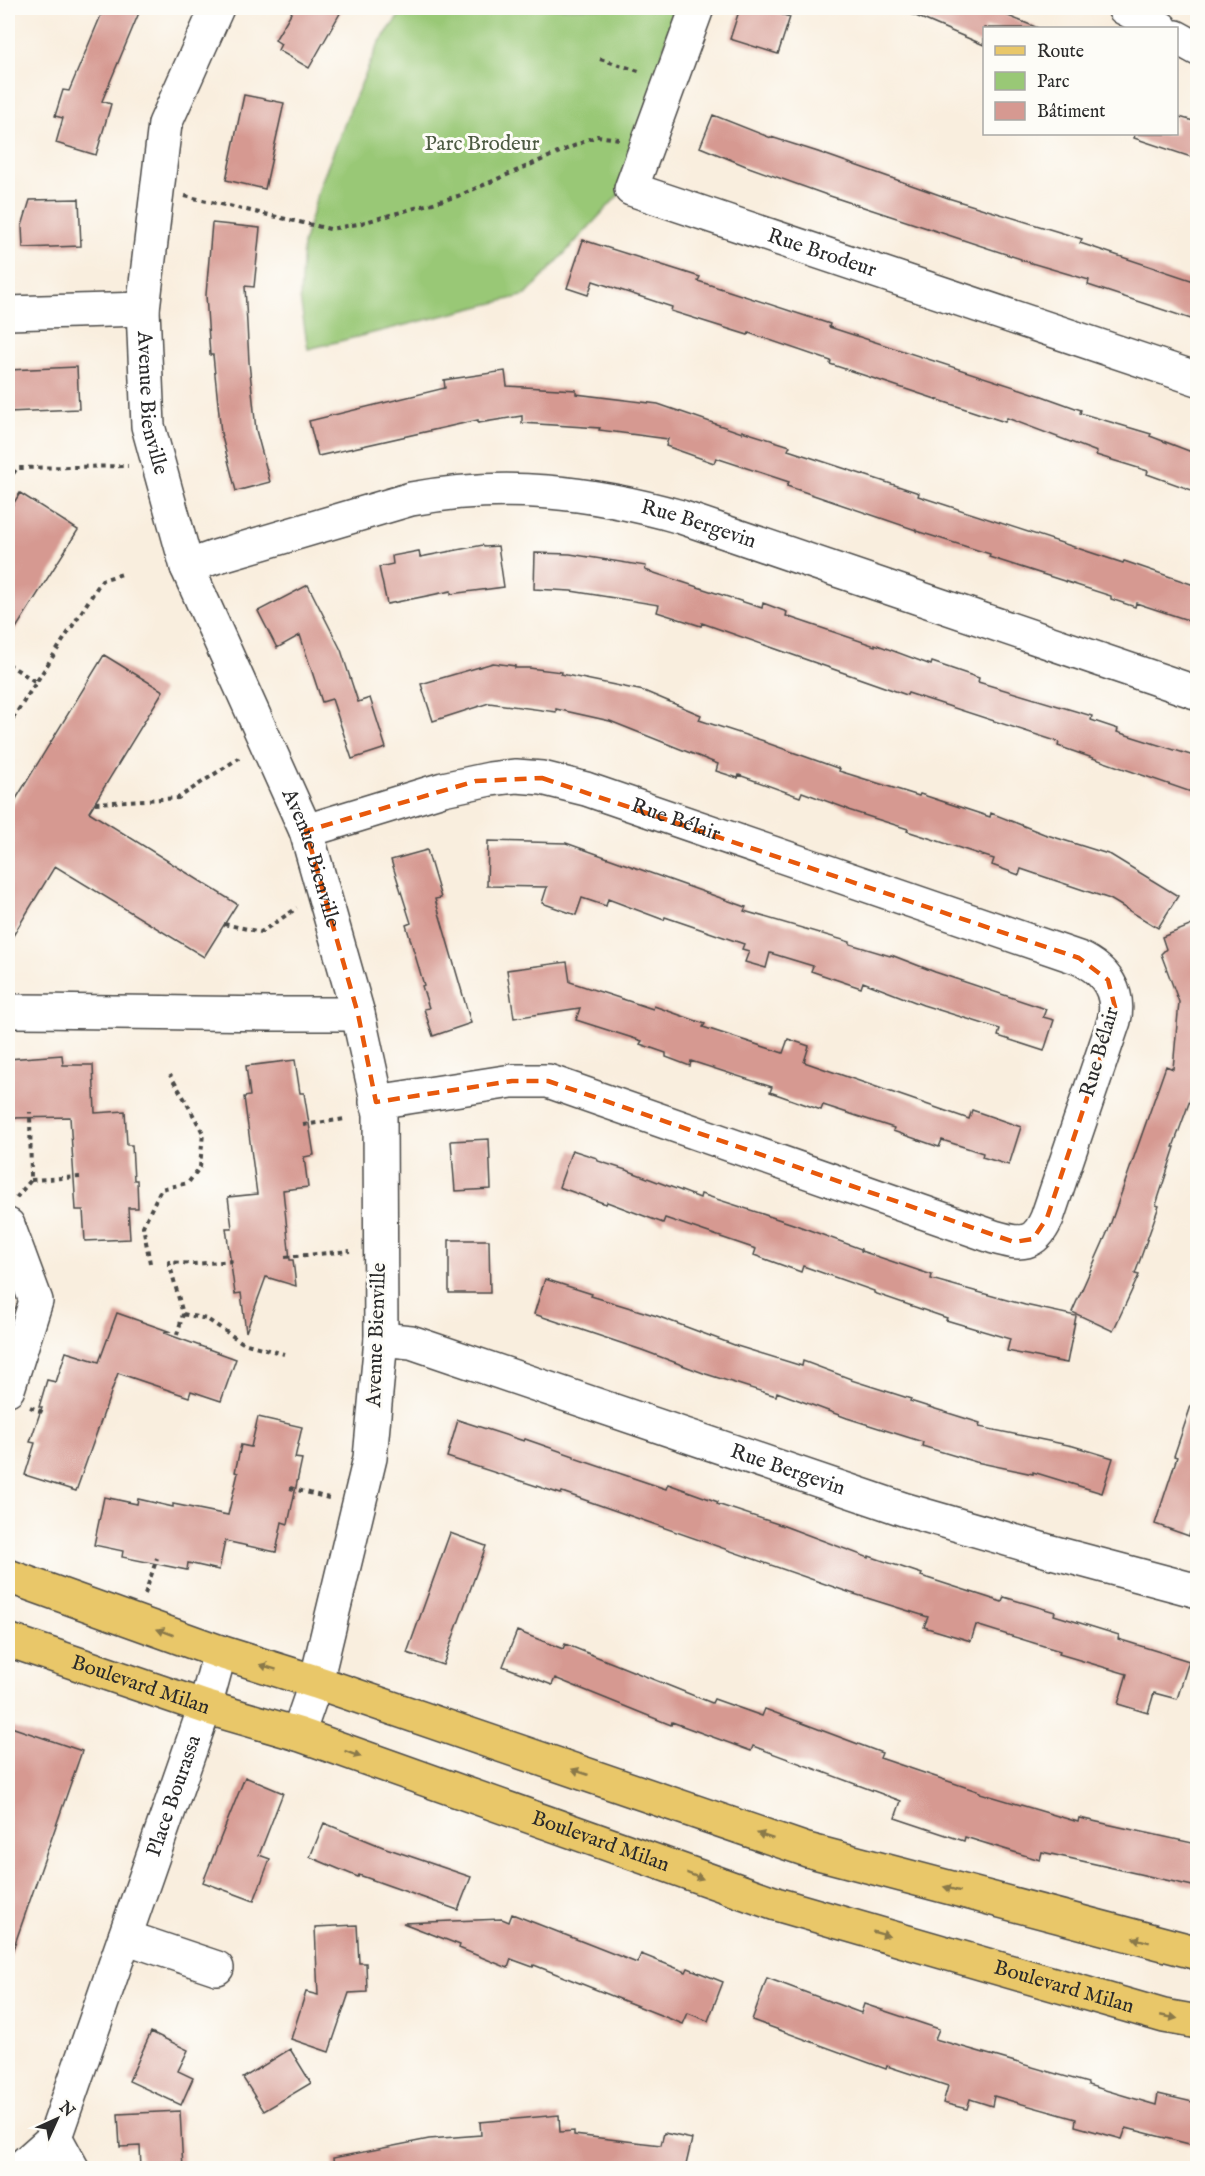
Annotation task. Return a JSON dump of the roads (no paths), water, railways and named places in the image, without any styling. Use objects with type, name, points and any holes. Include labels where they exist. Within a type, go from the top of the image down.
[{"type":"main road","points":[[8,1576],[220,1652],[316,1682],[807,1850],[1197,1953]]},
{"type":"main road","name":"Boulevard Milan","points":[[8,1640],[205,1707],[298,1734],[776,1904],[1164,2016],[1197,2022]]},
{"type":"street","name":"Avenue Bienville","points":[[217,8],[165,124],[143,309],[148,426],[187,567],[306,831],[358,1014],[380,1114],[381,1339],[370,1458],[316,1682],[298,1734]]},
{"type":"street","name":"Rue Brodeur","points":[[697,8],[631,189],[1197,379]]},
{"type":"street","points":[[1124,8],[1159,27]]},
{"type":"street","points":[[1178,38],[1197,49]]},
{"type":"street","points":[[8,313],[143,309]]},
{"type":"street","name":"Rue Bergevin","points":[[187,567],[411,499],[496,489],[566,493],[617,501],[681,517],[1197,693]]},
{"type":"street","name":"Rue Bélair","points":[[306,831],[476,781],[503,777],[542,778],[586,789],[1079,958],[1097,968],[1108,980],[1116,1002],[1114,1021],[1047,1218],[1037,1235],[1021,1242],[994,1237],[548,1082],[505,1082],[376,1102]]},
{"type":"street","points":[[8,1011],[358,1014]]},
{"type":"street","points":[[8,1389],[36,1301],[11,1212]]},
{"type":"street","name":"Rue Bergevin","points":[[381,1339],[411,1342],[903,1509],[1197,1591]]},
{"type":"street","name":"Place Bourassa","points":[[20,2169],[55,2137],[205,1707],[220,1652]]},
{"type":"street","points":[[125,1937],[217,1968]]},
{"type":"street","points":[[55,2137],[72,2169]]},
{"type":"park label","name":"Parc Brodeur","points":[[482,144]]}]
